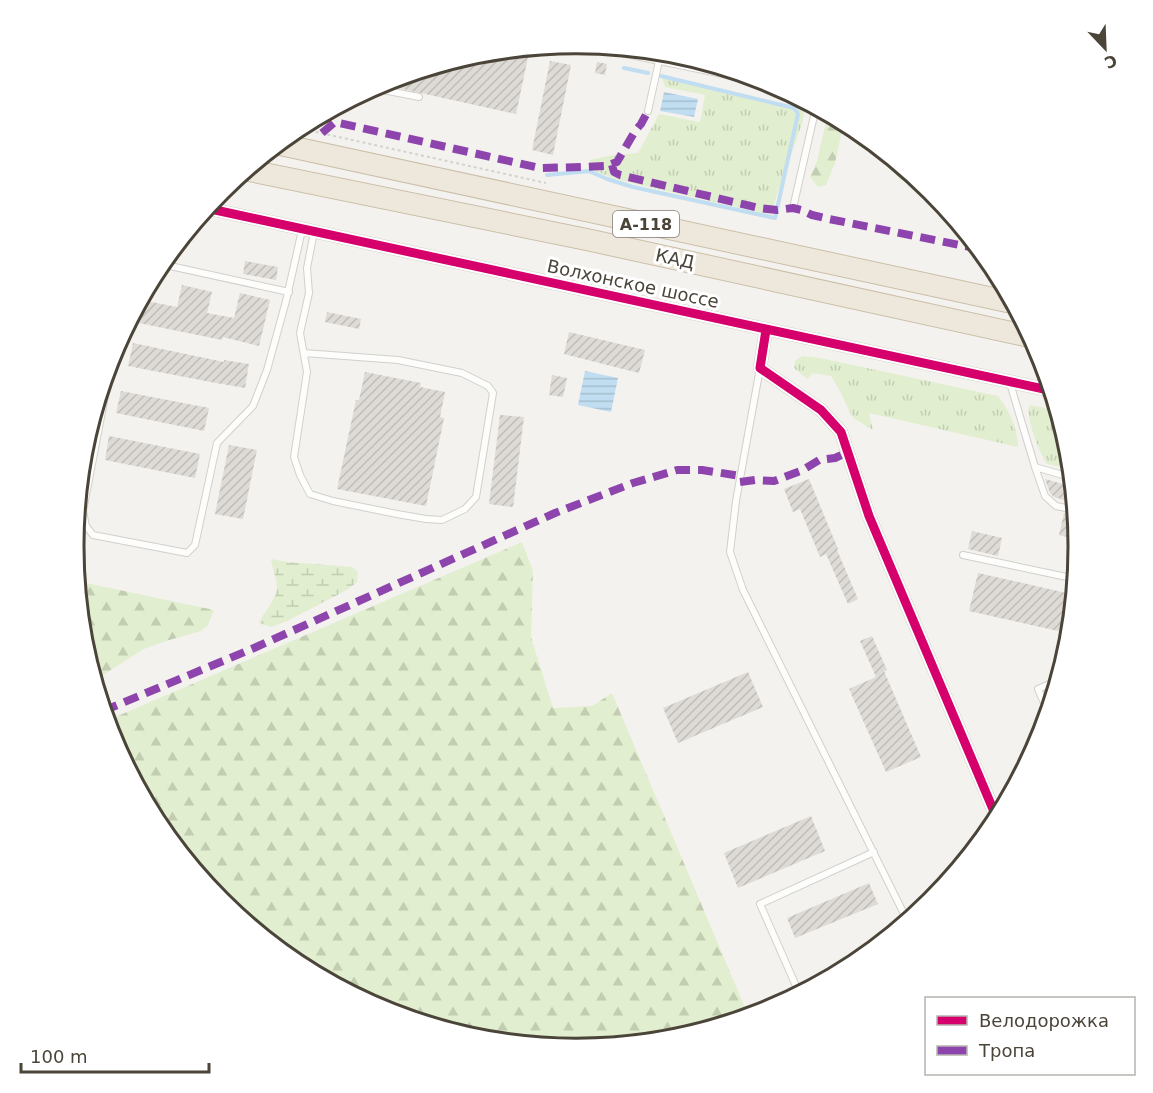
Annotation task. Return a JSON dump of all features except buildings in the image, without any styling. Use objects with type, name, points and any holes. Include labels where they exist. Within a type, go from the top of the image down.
[{"type":"highway","name":"КАД","points":[[290,147],[1003,301]]},
{"type":"highway","name":"КАД","points":[[257,172],[589,240],[1021,335]]},
{"type":"street","name":"Волхонское шоссе","points":[[217,210],[1043,389]]},
{"type":"street","points":[[766,330],[760,368],[821,410],[841,432],[869,516],[993,809]]},
{"type":"lane","points":[[648,111],[659,61],[691,68]]},
{"type":"lane","points":[[388,91],[419,97]]},
{"type":"lane","points":[[793,208],[814,115]]},
{"type":"lane","points":[[85,520],[86,526],[93,535],[187,554],[195,545],[217,443],[253,406],[267,370],[308,231]]},
{"type":"lane","points":[[304,353],[398,360],[462,373],[488,386],[493,393],[476,497],[465,509],[442,520],[333,501],[310,494],[294,457],[307,372],[300,333],[309,293],[308,231]]},
{"type":"lane","points":[[172,266],[289,292]]},
{"type":"lane","points":[[760,368],[729,552],[743,590],[904,914]]},
{"type":"lane","points":[[1010,382],[1045,496],[1056,506],[1067,508]]},
{"type":"lane","points":[[87,488],[99,425]]},
{"type":"lane","points":[[1035,467],[1064,475]]},
{"type":"lane","points":[[963,555],[1068,577]]},
{"type":"lane","points":[[1044,702],[1038,689],[1049,684]]},
{"type":"lane","points":[[796,987],[760,904],[874,852]]},
{"type":"path","points":[[312,131],[546,183]]},
{"type":"green space","points":[[662,78],[802,109],[804,114],[802,124],[776,197],[772,215],[631,183],[591,169],[590,160],[638,153],[659,114],[700,122],[705,95],[665,87]]},
{"type":"green space","points":[[826,122],[842,132],[835,163],[826,185],[818,187],[810,177],[817,161]]},
{"type":"green space","points":[[892,169],[901,176],[908,183],[899,178]]},
{"type":"green space","points":[[802,356],[998,396],[1012,420],[1018,447],[869,413],[873,430],[852,417],[831,376],[813,373],[807,379],[794,368],[795,361]]},
{"type":"green space","points":[[1029,405],[1049,408],[1063,467],[1047,464],[1034,435]]},
{"type":"green space","points":[[522,542],[533,571],[531,637],[553,708],[592,706],[612,693],[746,1009],[673,1030],[609,1038],[576,1039],[512,1035],[480,1030],[388,1002],[330,973],[303,956],[252,917],[228,895],[206,871],[167,820],[135,764],[115,717]]},
{"type":"green space","points":[[271,559],[352,567],[358,572],[357,582],[347,590],[271,627],[259,623],[272,602],[277,588]]},
{"type":"green space","points":[[85,583],[214,610],[208,625],[201,631],[144,649],[103,675],[93,643]]},
{"type":"water","points":[[664,92],[698,99],[694,117],[660,111]]},
{"type":"water","points":[[585,371],[618,378],[611,412],[578,405]]},
{"type":"waterway","points":[[624,68],[648,73]]},
{"type":"waterway","points":[[547,175],[589,171],[633,187],[775,218],[798,114],[794,108],[661,76]]},
{"type":"marked path","points":[[322,133],[335,122],[540,168],[606,166],[617,162],[648,111]]},
{"type":"marked path","points":[[612,165],[614,172],[620,175],[759,208],[777,210],[793,208],[829,219],[966,246]]},
{"type":"marked path","points":[[740,482],[774,481],[803,470],[819,460],[835,458],[848,452]]},
{"type":"marked path","points":[[111,708],[254,648],[555,513],[633,483],[677,470],[702,470],[741,476]]},
{"type":"cycle path","points":[[217,210],[1043,389]]},
{"type":"cycle path","points":[[766,330],[760,368],[821,410],[841,432],[869,516],[993,809]]}]
